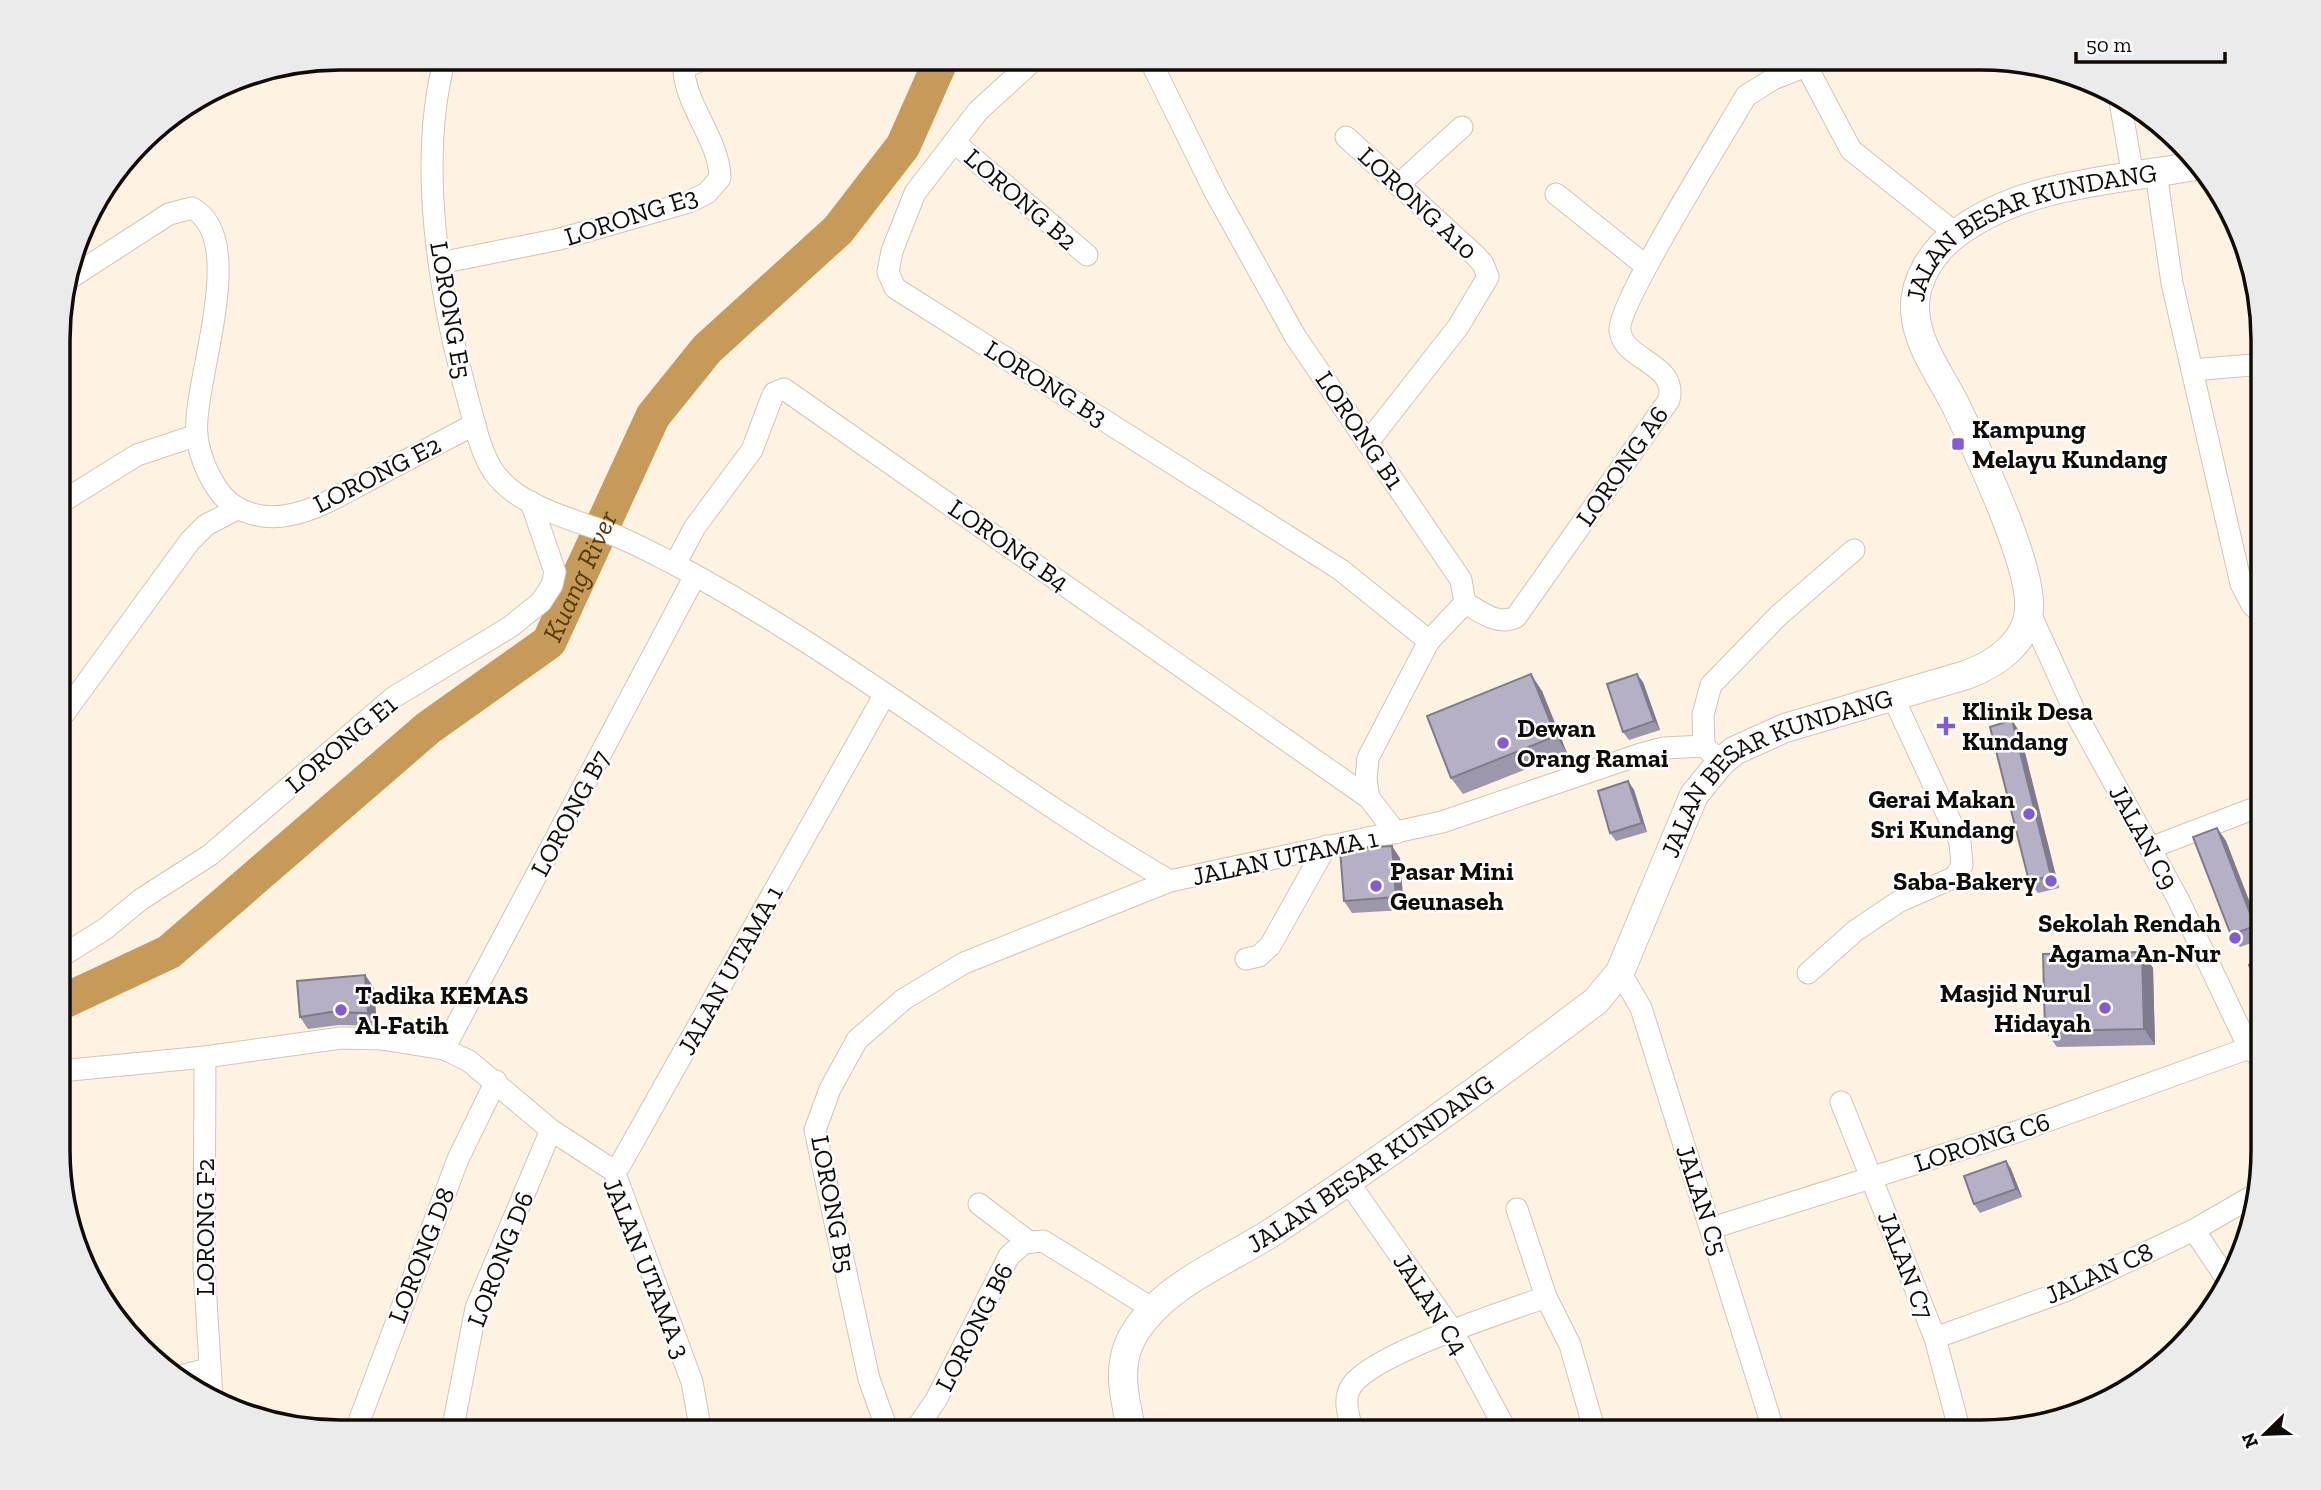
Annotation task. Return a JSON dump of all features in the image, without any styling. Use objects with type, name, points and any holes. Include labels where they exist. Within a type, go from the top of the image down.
[{"type":"main road","name":"JALAN BESAR KUNDANG","points":[[1129,1420],[1124,1397],[1122,1364],[1132,1337],[1153,1309],[1197,1276],[1275,1230],[1347,1180],[1596,1001],[1620,972],[1712,754],[1734,751],[1784,728],[1989,666],[2005,655],[2024,627],[2029,611],[2022,566],[1988,475],[1920,336],[1915,312],[1919,283],[1932,259],[1955,233],[2015,201],[2056,190],[2188,167]]},
{"type":"street","name":"LORONG E5","points":[[443,70],[434,128],[440,263],[450,324],[475,424],[493,470],[504,484],[531,502],[623,539]]},
{"type":"street","name":"LORONG E3","points":[[440,263],[560,239],[689,202],[707,193],[720,178],[719,161],[689,93],[684,73],[686,70]]},
{"type":"street","name":"LORONG B3","points":[[1023,70],[978,111],[915,193],[892,251],[888,272],[895,288],[1341,570],[1429,641]]},
{"type":"street","name":"LORONG B1","points":[[1155,70],[1215,192],[1275,301],[1461,580],[1465,603]]},
{"type":"street","name":"LORONG A6","points":[[1465,603],[1498,621],[1507,622],[1516,617],[1669,400],[1672,390],[1668,379],[1625,343],[1620,333],[1621,321],[1646,266],[1746,96],[1789,70]]},
{"type":"street","points":[[1808,70],[1851,150],[1955,233]]},
{"type":"street","points":[[2124,111],[2145,175],[2172,283],[2241,584],[2251,604]]},
{"type":"street","points":[[1398,185],[1462,127]]},
{"type":"street","name":"LORONG A10","points":[[1346,137],[1475,255],[1483,264],[1488,277],[1458,327],[1368,442]]},
{"type":"street","name":"LORONG B2","points":[[954,142],[1087,255]]},
{"type":"street","points":[[1556,194],[1646,266]]},
{"type":"street","points":[[70,705],[190,541],[206,525],[237,509],[219,491],[206,468],[197,435],[217,276],[214,242],[202,214],[192,208],[169,214],[78,273]]},
{"type":"street","points":[[2192,370],[2251,365]]},
{"type":"street","name":"LORONG B4","points":[[675,565],[695,527],[752,450],[774,393],[784,389],[1369,797],[1396,833]]},
{"type":"street","name":"LORONG E2","points":[[237,509],[272,517],[310,509],[475,424]]},
{"type":"street","points":[[70,497],[137,456],[197,435]]},
{"type":"street","name":"LORONG E1","points":[[70,951],[105,929],[140,900],[210,855],[394,697],[510,626],[541,602],[552,585],[555,572],[531,502]]},
{"type":"street","name":"JALAN UTAMA 1","points":[[623,539],[734,596],[885,694],[1094,837],[1170,881],[1442,822],[1664,748],[1712,754]]},
{"type":"street","points":[[1712,754],[1703,715],[1711,685],[1779,615],[1854,550]]},
{"type":"street","name":"LORONG B7","points":[[444,1049],[695,576]]},
{"type":"street","points":[[1369,797],[1366,780],[1368,758],[1429,641],[1465,603]]},
{"type":"street","name":"JALAN C9","points":[[2029,611],[2075,712],[2150,848],[2251,1044]]},
{"type":"street","name":"JALAN UTAMA 1","points":[[614,1171],[620,1165],[885,694]]},
{"type":"street","points":[[1808,973],[1855,931],[1898,901],[1955,877],[1962,865],[1960,842],[1893,697]]},
{"type":"street","points":[[2150,848],[2251,810]]},
{"type":"street","points":[[1246,959],[1259,956],[1270,946],[1326,846]]},
{"type":"street","name":"LORONG B5","points":[[884,1420],[869,1379],[815,1129],[830,1089],[857,1040],[904,999],[964,963],[1170,881]]},
{"type":"street","name":"JALAN C5","points":[[1620,972],[1640,1008],[1712,1228],[1770,1420]]},
{"type":"street","name":"JALAN UTAMA 3","points":[[70,1070],[205,1057],[341,1038],[381,1039],[444,1049],[469,1061],[551,1130],[614,1171],[692,1382],[699,1420]]},
{"type":"street","name":"LORONG C6","points":[[1712,1228],[2251,1056]]},
{"type":"street","name":"LORONG F2","points":[[205,1057],[204,1266],[210,1387]]},
{"type":"street","name":"LORONG D8","points":[[360,1420],[458,1159],[496,1081]]},
{"type":"street","name":"JALAN C7","points":[[1841,1102],[1935,1338],[1957,1420]]},
{"type":"street","name":"LORONG D6","points":[[454,1420],[476,1308],[551,1130]]},
{"type":"street","name":"JALAN C4","points":[[1347,1180],[1452,1331],[1500,1420]]},
{"type":"street","name":"JALAN C8","points":[[1935,1338],[2065,1291],[2194,1230],[2247,1200]]},
{"type":"street","points":[[979,1205],[1029,1242]]},
{"type":"street","points":[[1517,1209],[1546,1297],[1570,1345],[1592,1420]]},
{"type":"street","points":[[2194,1230],[2222,1272]]},
{"type":"street","name":"LORONG B6","points":[[922,1420],[936,1400],[1009,1256],[1029,1242],[1043,1241],[1153,1309]]},
{"type":"street","points":[[1350,1420],[1346,1403],[1350,1387],[1366,1370],[1452,1331],[1546,1297]]},
{"type":"street","points":[[190,1374],[208,1369]]},
{"type":"building","name":"Dewan Orang Ramai","points":[[1531,674],[1556,736],[1451,778],[1427,716]]},
{"type":"building","points":[[1637,674],[1654,721],[1623,732],[1607,684]]},
{"type":"building","name":"Gerai Makan Sri Kundang","points":[[2012,720],[2051,876],[2029,881],[1990,727]]},
{"type":"building","points":[[1628,781],[1642,823],[1610,833],[1598,791]]},
{"type":"building","points":[[2217,828],[2251,916],[2251,928],[2231,935],[2193,837]]},
{"type":"building","name":"Pasar Mini Geunaseh","points":[[1392,846],[1396,897],[1344,901],[1340,849]]},
{"type":"building","name":"Masjid Nurul Hidayah","points":[[2142,952],[2144,1029],[2045,1031],[2043,954]]},
{"type":"building","points":[[365,975],[368,1013],[331,1012],[300,1017],[297,981]]},
{"type":"building","points":[[2006,1161],[2016,1189],[1974,1204],[1964,1176]]},
{"type":"waterway","name":"Kuang River","points":[[70,998],[169,952],[428,728],[549,642],[653,416],[707,349],[838,230],[903,146],[937,70]]},
{"type":"place","name":"Kampung Melayu Kundang","points":[[1958,444]]},
{"type":"place","name":"Klinik Desa Kundang","points":[[1946,726]]},
{"type":"place","name":"Dewan Orang Ramai","points":[[1503,743]]},
{"type":"place","name":"Gerai Makan Sri Kundang","points":[[2029,814]]},
{"type":"place","name":"Saba-Bakery","points":[[2051,881]]},
{"type":"place","name":"Pasar Mini Geunaseh","points":[[1376,886]]},
{"type":"place","name":"Sekolah Rendah Agama An-Nur","points":[[2235,938]]},
{"type":"place","name":"Masjid Nurul Hidayah","points":[[2105,1008]]},
{"type":"place","name":"Tadika KEMAS Al-Fatih","points":[[341,1010]]}]
